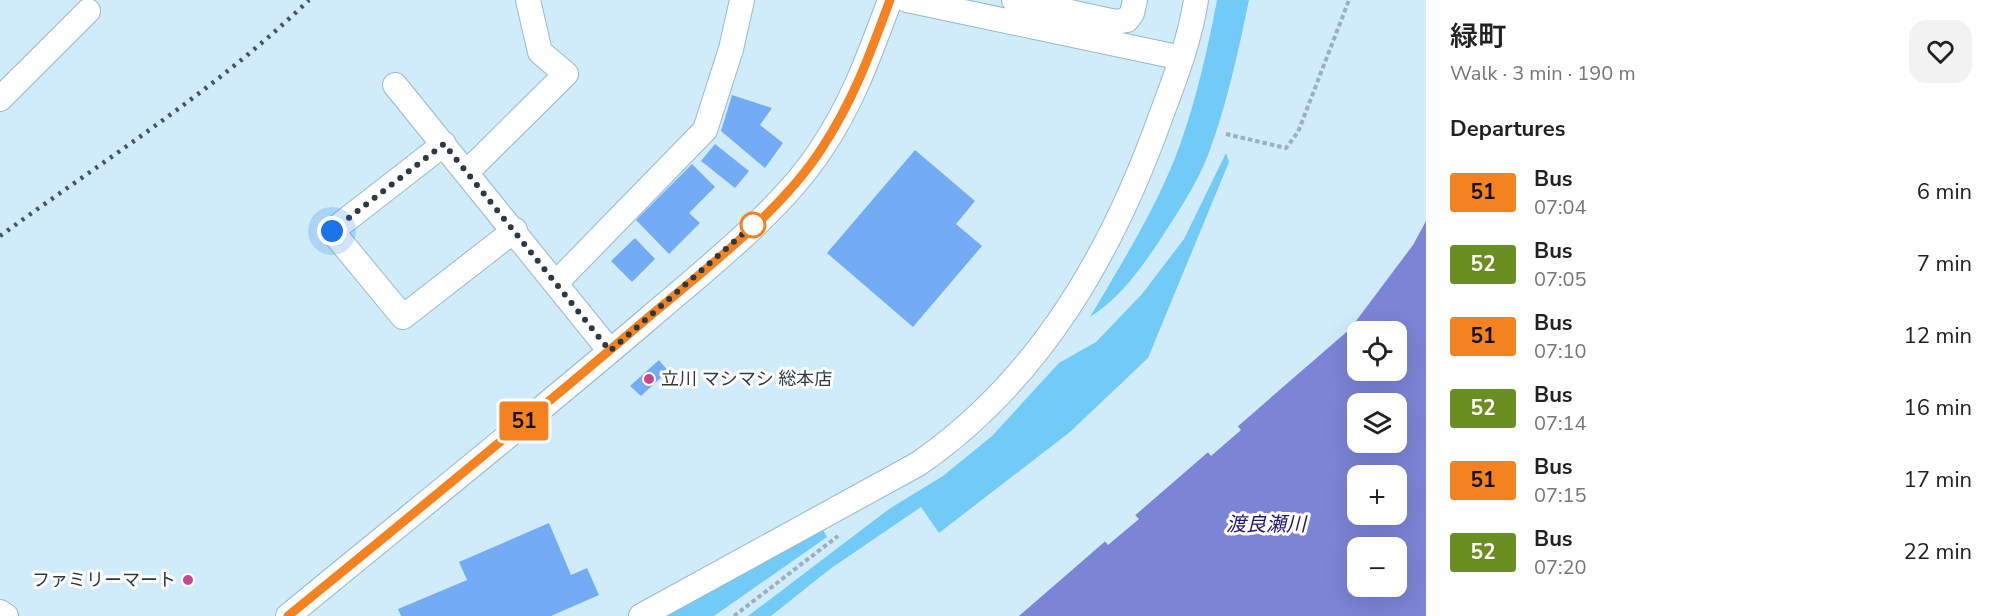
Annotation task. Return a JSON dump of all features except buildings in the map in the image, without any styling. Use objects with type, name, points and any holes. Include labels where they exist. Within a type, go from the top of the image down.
[{"type":"street","points":[[467,172],[566,74],[540,52],[528,0]]},
{"type":"street","points":[[557,282],[705,130],[731,50],[742,0]]},
{"type":"street","points":[[288,616],[610,351],[701,273],[790,190],[822,149],[856,90],[890,0]]},
{"type":"street","points":[[907,0],[1182,58]]},
{"type":"street","points":[[1014,0],[1116,22],[1127,20],[1132,14],[1135,0]]},
{"type":"street","points":[[641,616],[918,464],[951,441],[1009,385],[1069,311],[1144,166],[1182,58],[1196,0]]},
{"type":"street","points":[[0,99],[88,11]]},
{"type":"street","points":[[395,85],[557,282],[610,351]]},
{"type":"street","points":[[444,144],[332,231],[403,317],[514,230]]},
{"type":"street","points":[[0,612],[6,616]]},
{"type":"path","points":[[1226,134],[1286,148],[1298,132],[1349,0]]},
{"type":"shaded area","points":[[1217,0],[1249,0],[1226,98],[1208,155],[1185,200],[1143,264],[1110,302],[1090,317],[1140,232],[1172,165],[1197,90]]},
{"type":"shaded area","points":[[1226,153],[1229,162],[1148,358],[1070,432],[939,533],[921,507],[830,569],[771,616],[748,616],[889,509],[943,476],[992,436],[1059,363],[1096,342],[1142,294],[1184,239]]},
{"type":"shaded area","points":[[823,530],[827,537],[714,616],[664,616]]},
{"type":"water","name":"渡良瀬川","points":[[1426,221],[1426,616],[1019,616],[1347,332],[1347,381],[1407,381],[1407,321],[1356,321],[1413,245]]},
{"type":"pier","points":[[1236,424],[1241,430],[1211,456],[1206,450]]},
{"type":"pier","points":[[1133,513],[1139,519],[1108,545],[1103,539]]},
{"type":"railway","points":[[0,236],[198,94],[273,33],[309,0]]},
{"type":"bus line","name":"51","points":[[288,616],[610,351],[701,273],[790,190],[822,149],[856,90],[890,0]]},
{"type":"place","name":"立川 マシマシ 総本店","points":[[649,379]]},
{"type":"place","name":"ファミリーマート","points":[[188,580]]},
{"type":"route","points":[[332,231],[444,144],[557,282],[610,351],[753,225]]}]
